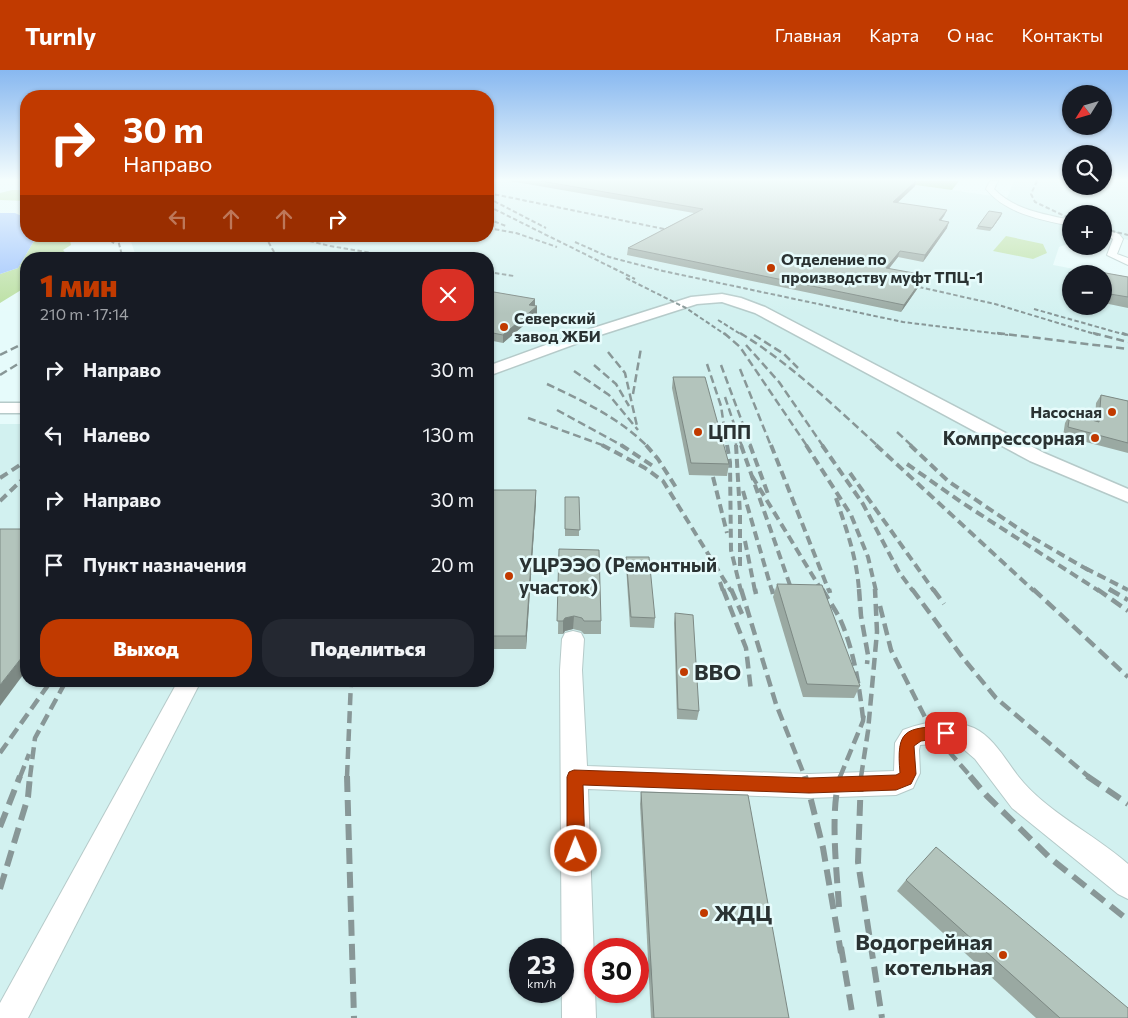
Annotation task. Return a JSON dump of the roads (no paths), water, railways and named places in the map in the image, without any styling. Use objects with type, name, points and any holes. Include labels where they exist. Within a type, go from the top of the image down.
[{"type":"main road","points":[[494,369],[592,333],[696,300],[708,298],[736,301],[760,310],[1037,457],[1128,496]]},
{"type":"main road","points":[[0,408],[20,408]]},
{"type":"street","points":[[1112,234],[1118,239],[1112,252]]},
{"type":"street","points":[[1112,255],[1128,262]]},
{"type":"street","points":[[573,639],[571,670],[580,1018]]},
{"type":"street","points":[[10,1018],[187,687]]},
{"type":"street","points":[[574,777],[809,786],[896,783],[906,779],[908,774],[906,751],[907,743],[912,738],[919,734],[959,733],[976,743],[1022,799],[1092,853],[1128,884]]},
{"type":"water","points":[[0,225],[20,225],[20,242],[33,242],[28,252],[20,252],[20,265],[18,268],[0,274]]},
{"type":"railway","points":[[527,225],[635,279]]},
{"type":"railway","points":[[541,225],[546,228]]},
{"type":"railway","points":[[646,225],[679,232]]},
{"type":"railway","points":[[494,229],[516,233],[557,247]]},
{"type":"railway","points":[[1112,231],[1128,235]]},
{"type":"railway","points":[[119,242],[121,252]]},
{"type":"railway","points":[[268,242],[274,252]]},
{"type":"railway","points":[[314,242],[366,252]]},
{"type":"railway","points":[[575,242],[609,257],[663,271],[903,322],[1008,335]]},
{"type":"railway","points":[[494,273],[514,276]]},
{"type":"railway","points":[[626,278],[686,308],[726,335]]},
{"type":"railway","points":[[919,287],[995,304],[1098,335]]},
{"type":"railway","points":[[1034,309],[1126,335]]},
{"type":"railway","points":[[718,320],[742,335]]},
{"type":"railway","points":[[724,333],[740,347],[807,446]]},
{"type":"railway","points":[[740,333],[777,358],[878,446]]},
{"type":"railway","points":[[997,333],[1128,349]]},
{"type":"railway","points":[[1093,333],[1128,342]]},
{"type":"railway","points":[[1122,333],[1128,335]]},
{"type":"railway","points":[[754,335],[784,354],[798,368]]},
{"type":"railway","points":[[0,355],[20,345]]},
{"type":"railway","points":[[746,345],[779,382],[823,446]]},
{"type":"railway","points":[[633,394],[641,348]]},
{"type":"railway","points":[[608,352],[625,373],[637,426]]},
{"type":"railway","points":[[0,375],[20,363]]},
{"type":"railway","points":[[707,364],[721,406],[727,446]]},
{"type":"railway","points":[[594,365],[616,384],[629,406]]},
{"type":"railway","points":[[721,365],[751,446]]},
{"type":"railway","points":[[740,369],[771,446]]},
{"type":"railway","points":[[574,371],[609,395],[638,430]]},
{"type":"railway","points":[[547,384],[613,419],[646,445]]},
{"type":"railway","points":[[725,397],[735,427],[736,446]]},
{"type":"railway","points":[[557,410],[623,446]]},
{"type":"railway","points":[[528,418],[605,446]]},
{"type":"railway","points":[[897,432],[912,446]]},
{"type":"railway","points":[[740,441],[742,446]]},
{"type":"railway","points":[[602,445],[645,468],[663,481],[731,591]]},
{"type":"railway","points":[[621,445],[653,466]]},
{"type":"railway","points":[[646,445],[658,459],[677,489]]},
{"type":"railway","points":[[727,445],[730,462],[731,550],[741,591]]},
{"type":"railway","points":[[736,445],[740,514],[740,567]]},
{"type":"railway","points":[[741,445],[792,591]]},
{"type":"railway","points":[[750,445],[768,494]]},
{"type":"railway","points":[[771,445],[829,591]]},
{"type":"railway","points":[[806,445],[851,515],[868,557],[876,591]]},
{"type":"railway","points":[[822,445],[863,504],[899,572],[913,591]]},
{"type":"railway","points":[[876,445],[1034,591]]},
{"type":"railway","points":[[910,445],[948,481],[1028,535],[1090,571]]},
{"type":"railway","points":[[907,464],[961,502],[1099,591]]},
{"type":"railway","points":[[0,478],[20,465]]},
{"type":"railway","points":[[850,473],[934,591]]},
{"type":"railway","points":[[752,476],[822,591]]},
{"type":"railway","points":[[713,477],[727,533]]},
{"type":"railway","points":[[0,501],[20,482]]},
{"type":"railway","points":[[743,491],[772,591]]},
{"type":"railway","points":[[836,498],[853,555],[859,591]]},
{"type":"railway","points":[[745,541],[755,591]]},
{"type":"railway","points":[[1085,568],[1128,590]]},
{"type":"railway","points":[[720,582],[723,591]]},
{"type":"railway","points":[[723,589],[746,648],[751,691]]},
{"type":"railway","points":[[731,589],[742,614]]},
{"type":"railway","points":[[741,589],[776,704],[805,777]]},
{"type":"railway","points":[[755,589],[756,594]]},
{"type":"railway","points":[[772,589],[773,594]]},
{"type":"railway","points":[[791,589],[794,597]]},
{"type":"railway","points":[[822,589],[840,619],[849,643],[858,680],[863,718]]},
{"type":"railway","points":[[829,589],[830,593]]},
{"type":"railway","points":[[859,589],[861,616],[868,655],[867,664]]},
{"type":"railway","points":[[861,777],[868,731],[877,632],[875,589]]},
{"type":"railway","points":[[912,589],[963,658],[996,698],[1089,777]]},
{"type":"railway","points":[[933,589],[944,604]]},
{"type":"railway","points":[[1033,589],[1128,677]]},
{"type":"railway","points":[[1097,589],[1128,611]]},
{"type":"railway","points":[[1112,591],[1109,589],[1128,600]]},
{"type":"railway","points":[[880,606],[891,650],[933,733],[971,777]]},
{"type":"railway","points":[[0,753],[47,687]]},
{"type":"railway","points":[[30,777],[35,738],[63,687]]},
{"type":"railway","points":[[347,777],[351,687]]},
{"type":"railway","points":[[840,777],[863,721],[864,712]]},
{"type":"railway","points":[[20,777],[29,754]]},
{"type":"railway","points":[[0,827],[20,776]]},
{"type":"railway","points":[[0,889],[28,797],[30,776]]},
{"type":"railway","points":[[805,776],[823,848],[841,953]]},
{"type":"railway","points":[[839,907],[835,804],[841,776]]},
{"type":"railway","points":[[861,776],[858,862],[882,1018]]},
{"type":"railway","points":[[970,776],[987,796],[1050,858],[1128,920]]},
{"type":"railway","points":[[1087,776],[1128,804]]},
{"type":"railway","points":[[347,777],[354,1018]]},
{"type":"railway","points":[[841,947],[853,1018]]},
{"type":"place","name":"Отделение по производству муфт ТПЦ-1","points":[[771,268]]},
{"type":"place","name":"Северский завод ЖБИ","points":[[504,327]]},
{"type":"place","name":"Насосная","points":[[1112,412]]},
{"type":"place","name":"ЦПП","points":[[698,432]]},
{"type":"place","name":"Компрессорная","points":[[1095,438]]},
{"type":"place","name":"УЦРЭЭО (Ремонтный участок)","points":[[509,576]]},
{"type":"place","name":"ВВО","points":[[684,672]]},
{"type":"place","name":"ЖДЦ","points":[[704,913]]},
{"type":"place","name":"Водогрейная котельная","points":[[1003,955]]}]
